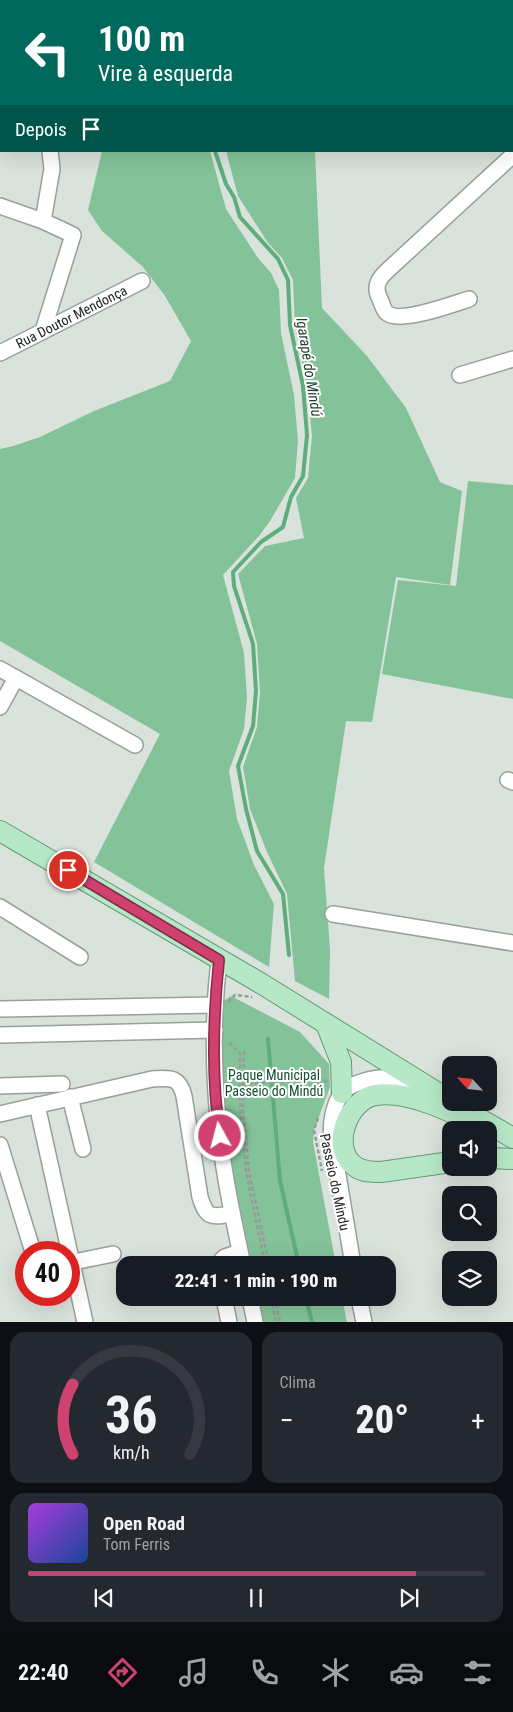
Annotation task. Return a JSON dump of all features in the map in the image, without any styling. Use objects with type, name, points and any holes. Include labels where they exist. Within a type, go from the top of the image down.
[{"type":"main road","points":[[0,831],[219,960],[259,991],[299,1008],[442,1096]]},
{"type":"main road","points":[[326,1024],[341,1062],[343,1075],[334,1088]]},
{"type":"main road","points":[[442,1163],[382,1172],[372,1172],[356,1167],[351,1163],[344,1151],[344,1134],[349,1114],[354,1107],[368,1097],[383,1094],[420,1101],[449,1110],[473,1121]]},
{"type":"main road","points":[[466,1111],[504,1135]]},
{"type":"main road","points":[[497,1158],[513,1159]]},
{"type":"street","points":[[43,221],[52,170],[50,152]]},
{"type":"street","points":[[469,299],[417,315],[392,315],[386,312],[377,294],[376,285],[389,269],[513,155]]},
{"type":"street","points":[[0,206],[43,221],[73,236],[43,330]]},
{"type":"street","name":"Rua Doutor Mendonça","points":[[0,353],[142,281]]},
{"type":"street","points":[[460,375],[513,359]]},
{"type":"street","points":[[0,669],[135,745]]},
{"type":"street","points":[[0,707],[16,678]]},
{"type":"street","points":[[0,907],[80,957]]},
{"type":"street","points":[[333,914],[513,943]]},
{"type":"street","points":[[219,960],[221,1005],[215,1030],[218,1121],[232,1214],[241,1256]]},
{"type":"street","points":[[0,1009],[221,1005]]},
{"type":"street","points":[[0,1035],[215,1030]]},
{"type":"street","points":[[0,1114],[152,1079],[169,1078],[176,1080],[184,1096],[200,1197],[204,1210],[212,1216],[232,1214]]},
{"type":"street","points":[[351,1256],[331,1129],[335,1108],[334,1088],[381,1078],[399,1079],[428,1087]]},
{"type":"street","points":[[0,1086],[62,1084]]},
{"type":"street","points":[[70,1097],[83,1149]]},
{"type":"street","points":[[37,1105],[66,1241]]},
{"type":"street","points":[[0,1145],[30,1241]]},
{"type":"street","points":[[80,1260],[114,1254]]},
{"type":"street","points":[[80,1302],[85,1322]]},
{"type":"street","points":[[226,1306],[229,1322]]},
{"type":"street","points":[[252,1306],[255,1322]]},
{"type":"street","points":[[361,1306],[364,1322]]},
{"type":"path","points":[[221,1005],[235,995],[259,991]]},
{"type":"path","points":[[226,1042],[240,1053],[246,1171],[263,1256]]},
{"type":"path","points":[[244,1051],[243,1109],[249,1171],[267,1256]]},
{"type":"path","points":[[241,1084],[318,1080]]},
{"type":"path","name":"Passeio do Mindu","points":[[319,1114],[314,1130],[324,1177]]},
{"type":"path","points":[[273,1306],[276,1322]]},
{"type":"path","points":[[277,1306],[280,1322]]},
{"type":"green space","points":[[102,152],[210,152],[226,209],[258,258],[271,273],[279,290],[281,333],[294,395],[298,441],[295,478],[259,536],[223,575],[244,653],[247,697],[244,729],[229,771],[237,819],[254,865],[274,904],[269,967],[94,862],[160,734],[0,641],[0,449],[40,437],[94,411],[170,381],[191,341],[165,296],[143,267],[102,231],[88,210]]},
{"type":"green space","points":[[226,152],[315,152],[322,308],[367,356],[406,408],[440,482],[462,491],[450,585],[396,577],[372,722],[346,721],[324,868],[330,950],[329,999],[295,981],[287,894],[267,852],[250,809],[243,767],[257,727],[260,692],[257,644],[238,574],[265,546],[304,538],[296,498],[308,478],[312,436],[307,387],[295,326],[293,280],[282,258],[268,243],[238,196]]},
{"type":"green space","points":[[468,481],[513,485],[513,699],[382,674],[398,580],[456,586]]},
{"type":"green space","name":"Paque Municipal Passeio do Mindú","points":[[231,996],[300,1032],[329,1064],[330,1087],[314,1130],[313,1142],[334,1256],[250,1256],[231,1169],[222,1109],[218,1010],[222,1002]]},
{"type":"green space","points":[[260,1306],[344,1306],[347,1322],[263,1322]]},
{"type":"waterway","name":"Igarapé do Mindú","points":[[215,152],[240,217],[278,259],[288,280],[290,325],[303,386],[307,435],[303,476],[291,497],[283,527],[261,542],[233,572],[234,586],[253,644],[256,691],[253,726],[238,766],[246,809],[257,851],[283,894],[289,955]]},
{"type":"waterway","name":"Igarapé do Mindú","points":[[268,1039],[280,1181],[297,1256]]},
{"type":"waterway","name":"Igarapé do Mindú","points":[[308,1306],[312,1322]]},
{"type":"route","points":[[68,870],[219,960],[214,1043],[220,1136]]}]
